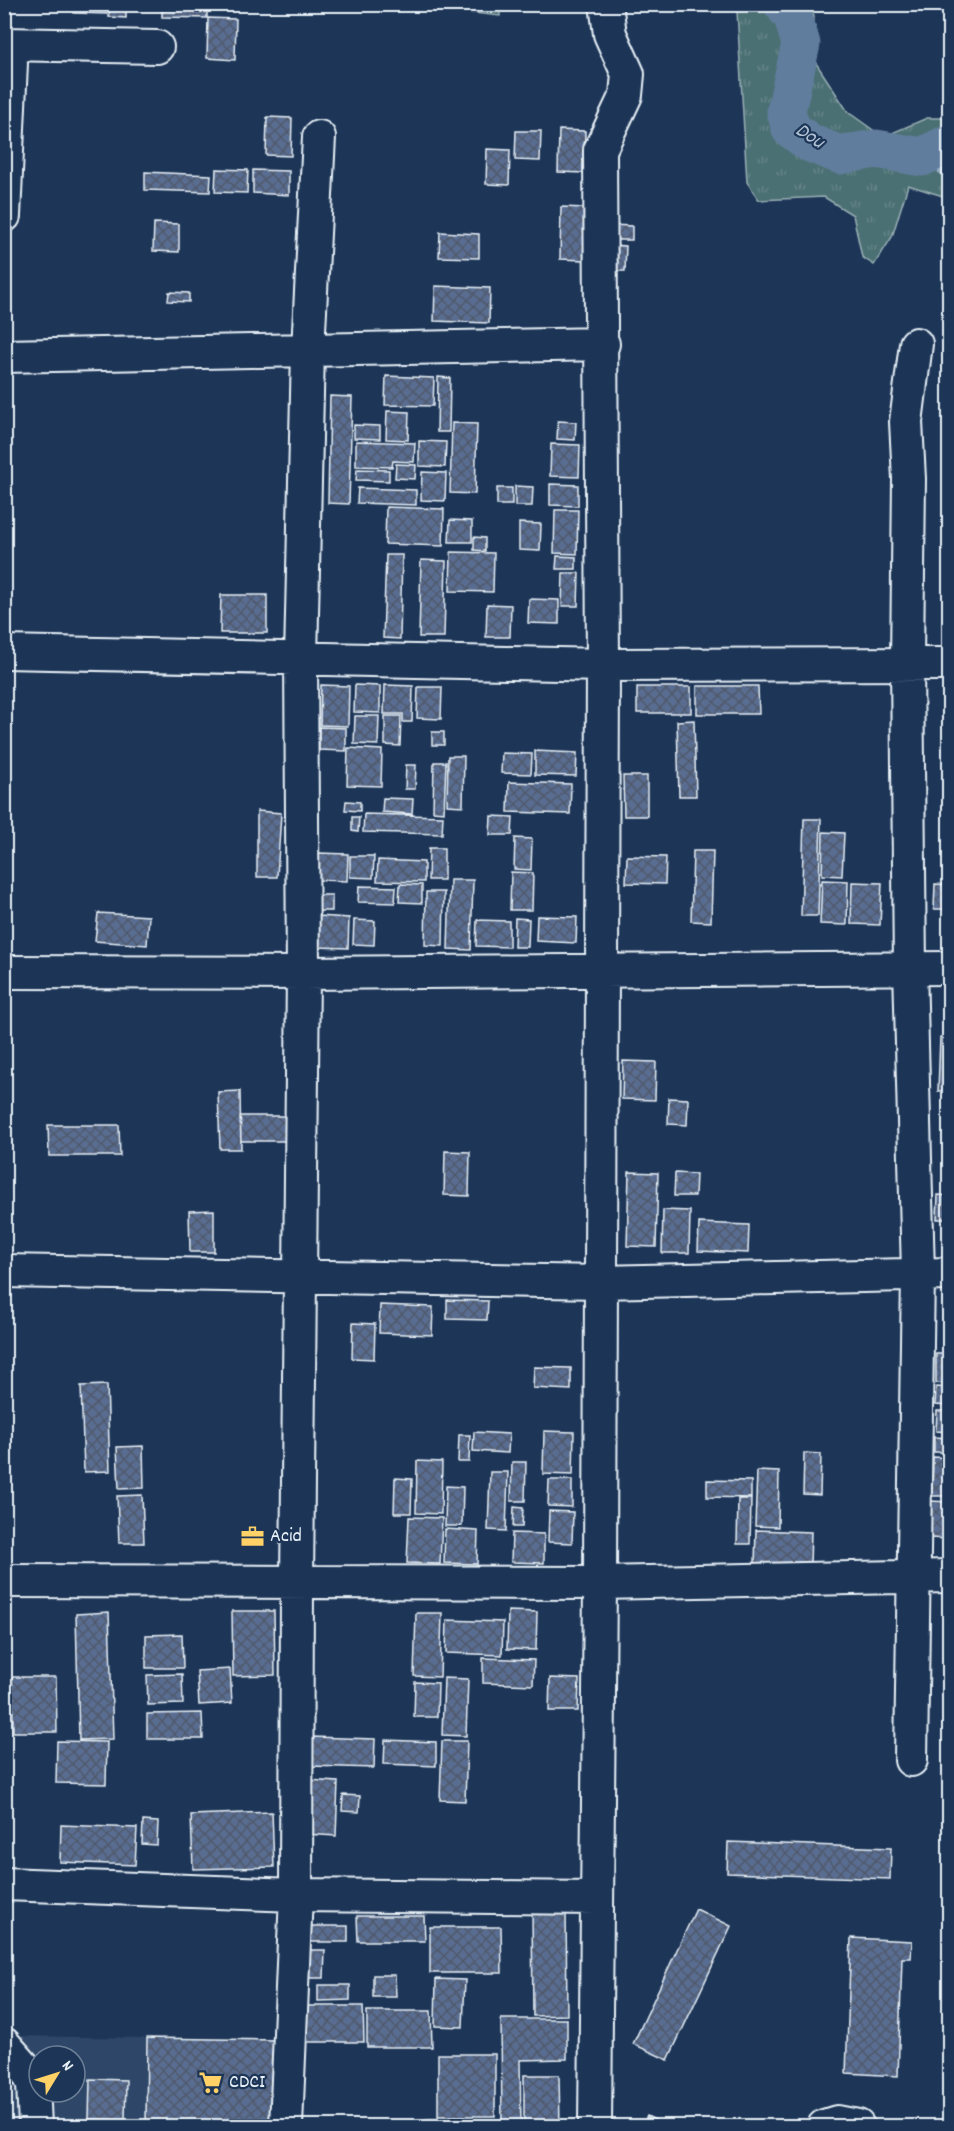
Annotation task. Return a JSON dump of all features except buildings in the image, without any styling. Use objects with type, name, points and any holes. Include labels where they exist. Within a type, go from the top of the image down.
[{"type":"street","points":[[595,2127],[600,1583],[603,665],[603,344],[600,150],[626,95],[628,74],[610,34],[606,4]]},
{"type":"street","points":[[4,44],[157,46]]},
{"type":"street","points":[[4,52],[11,63],[4,216]]},
{"type":"street","points":[[286,2127],[296,1895],[303,973],[301,658],[308,350],[319,137]]},
{"type":"street","points":[[4,356],[603,344]]},
{"type":"street","points":[[911,1760],[918,1273],[910,968],[907,663],[909,479],[906,422],[916,344]]},
{"type":"street","points":[[4,652],[603,665],[950,664]]},
{"type":"street","points":[[4,972],[303,973],[950,968]]},
{"type":"street","points":[[4,1271],[601,1282],[950,1274]]},
{"type":"street","points":[[4,1581],[600,1583],[950,1576]]},
{"type":"street","points":[[4,1884],[296,1895],[596,1898]]},
{"type":"street","points":[[4,2044],[26,2069],[33,2084],[35,2127]]},
{"type":"street","points":[[824,2127],[837,2122],[858,2127]]},
{"type":"shaded area","points":[[14,2036],[147,2038],[146,2126],[13,2126]]},
{"type":"green space","points":[[400,5],[500,5],[500,16]]},
{"type":"green space","points":[[731,5],[811,5],[814,17],[812,57],[848,112],[883,137],[927,118],[949,118],[949,198],[908,185],[892,237],[874,265],[862,257],[853,215],[824,197],[759,200],[747,182],[737,11]]},
{"type":"waterway","name":"Dou","points":[[783,4],[793,17],[801,44],[786,111],[791,129],[810,143],[840,155],[876,149],[922,157],[950,143]]},
{"type":"waterway","points":[[922,157],[950,177]]},
{"type":"place","name":"Acid","points":[[252,1537]]},
{"type":"place","name":"CDCI","points":[[211,2083]]}]
